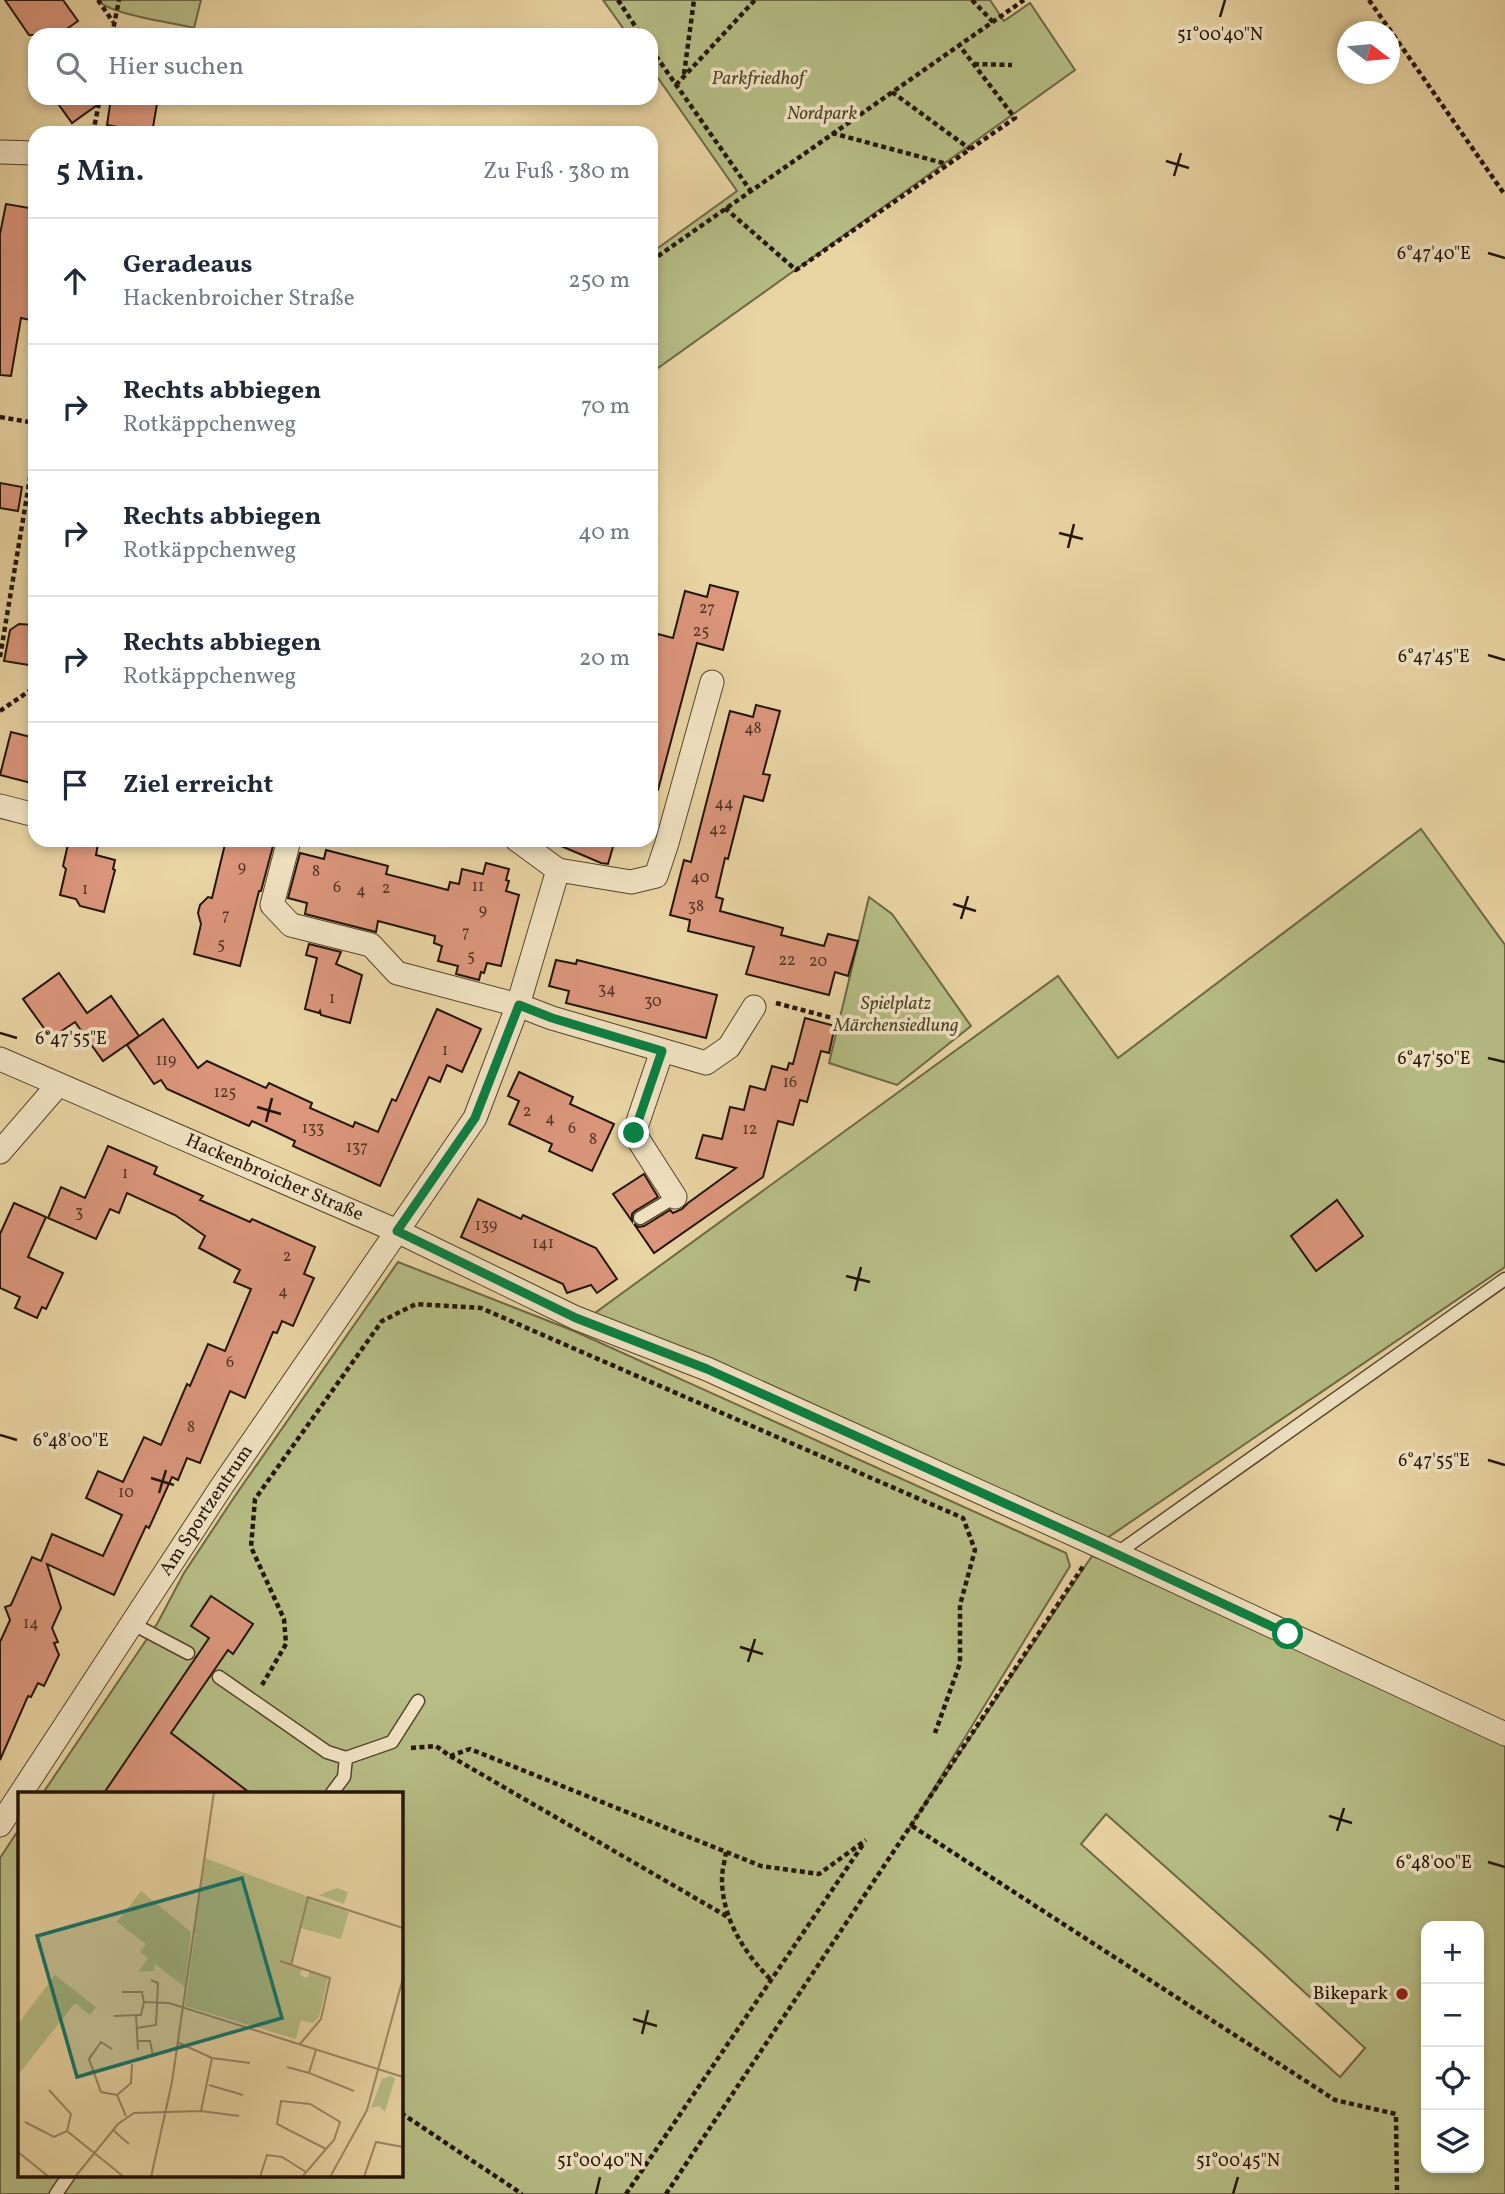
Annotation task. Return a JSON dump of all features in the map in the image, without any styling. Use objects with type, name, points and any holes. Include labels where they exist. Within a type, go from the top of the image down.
[{"type":"street","points":[[0,152],[28,153]]},
{"type":"street","points":[[527,847],[558,870],[631,882],[656,876],[712,682]]},
{"type":"street","points":[[0,806],[28,813]]},
{"type":"street","points":[[287,847],[272,905],[291,925],[371,945],[397,973],[519,1005],[552,1018],[706,1063],[729,1047],[754,1007]]},
{"type":"street","name":"Am Sportzentrum","points":[[22,1792],[222,1486],[475,1118],[519,1005],[558,870]]},
{"type":"street","points":[[662,1051],[634,1133],[675,1197]]},
{"type":"street","name":"Hackenbroicher Straße","points":[[0,1059],[397,1231],[576,1318],[707,1369],[1505,1734]]},
{"type":"street","points":[[0,1152],[58,1085]]},
{"type":"street","name":"Am Sportzentrum","points":[[0,1825],[18,1798]]},
{"type":"lane","points":[[640,1218],[675,1197]]},
{"type":"lane","points":[[1107,1550],[1505,1279]]},
{"type":"lane","points":[[133,1624],[188,1653]]},
{"type":"lane","points":[[219,1677],[327,1752],[346,1758],[392,1742],[418,1701]]},
{"type":"lane","points":[[333,1792],[344,1777],[346,1758]]},
{"type":"lane","points":[[56,2194],[68,2176]]},
{"type":"path","points":[[97,0],[114,23]]},
{"type":"path","points":[[113,28],[118,0]]},
{"type":"path","points":[[618,0],[636,28]]},
{"type":"path","points":[[684,75],[694,0]]},
{"type":"path","points":[[676,85],[755,0]]},
{"type":"path","points":[[972,0],[993,22]]},
{"type":"path","points":[[658,256],[1024,0]]},
{"type":"path","points":[[1369,0],[1505,195]]},
{"type":"path","points":[[725,208],[796,270],[971,149],[1015,118],[959,45]]},
{"type":"path","points":[[658,59],[750,190]]},
{"type":"path","points":[[974,64],[1012,65]]},
{"type":"path","points":[[891,92],[971,149]]},
{"type":"path","points":[[94,126],[99,105]]},
{"type":"path","points":[[832,133],[948,164]]},
{"type":"path","points":[[0,417],[28,422]]},
{"type":"path","points":[[0,657],[28,488]]},
{"type":"path","points":[[0,593],[9,597]]},
{"type":"path","points":[[0,711],[28,692]]},
{"type":"path","points":[[754,1007],[777,1003],[839,1020]]},
{"type":"path","points":[[252,1701],[286,1644],[284,1619],[251,1546],[255,1499],[382,1321],[416,1304],[481,1308],[963,1518],[975,1550],[960,1605],[960,1663],[935,1733]]},
{"type":"path","points":[[666,2194],[912,1826],[1107,1550]]},
{"type":"path","points":[[412,1748],[436,1746],[728,1917]]},
{"type":"path","points":[[450,1756],[470,1749],[761,1867],[819,1874],[866,1840],[626,2194]]},
{"type":"path","points":[[912,1826],[1335,2100],[1396,2115],[1398,2194]]},
{"type":"path","points":[[726,1852],[722,1880],[728,1917],[755,1964],[772,1981]]},
{"type":"path","points":[[402,2114],[522,2194]]},
{"type":"green space","points":[[98,0],[201,0],[194,28],[127,14]]},
{"type":"green space","name":"Nordpark","points":[[603,0],[990,0],[1004,21],[1030,3],[1075,70],[658,368],[658,248],[737,191],[658,78],[658,28],[623,28]]},
{"type":"green space","points":[[1421,829],[1505,945],[1505,1267],[1107,1538],[588,1318],[1058,976],[1118,1058]]},
{"type":"green space","name":"Spielplatz Märchensiedlung","points":[[869,897],[892,914],[971,1026],[897,1085],[829,1063]]},
{"type":"green space","points":[[398,1262],[574,1331],[1066,1553],[1070,1566],[907,1832],[1092,1556],[1505,1744],[1505,2194],[0,2194],[0,1858],[18,1831],[18,2176],[402,2176],[402,1792],[44,1792],[157,1624],[184,1573],[235,1496]],"holes":[[[1106,1814],[1365,2048],[1340,2077],[1081,1844]]]},
{"type":"building","points":[[5,0],[63,0],[78,21],[68,28],[28,28],[28,34]]},
{"type":"building","points":[[59,105],[97,105],[72,123]]},
{"type":"building","points":[[110,105],[157,105],[153,126],[107,125]]},
{"type":"building","points":[[6,204],[28,208],[28,320],[21,318],[11,376],[0,375],[0,234]]},
{"type":"building","points":[[0,483],[22,487],[18,511],[0,508]]},
{"type":"building","points":[[710,585],[738,592],[723,650],[697,643],[658,790],[658,634],[673,638],[685,591],[707,597]]},
{"type":"building","points":[[19,624],[28,625],[28,665],[4,661],[10,630]]},
{"type":"building","points":[[756,705],[780,711],[763,774],[770,775],[763,801],[744,796],[716,897],[723,899],[720,911],[783,928],[781,935],[824,946],[828,934],[858,941],[848,976],[835,972],[829,995],[746,974],[754,947],[688,931],[690,920],[670,915],[684,860],[691,862],[730,711],[753,717]]},
{"type":"building","points":[[11,732],[28,736],[28,782],[0,775]]},
{"type":"building","points":[[67,847],[97,847],[96,855],[115,860],[104,912],[80,906],[76,899],[60,895],[66,869],[63,866]]},
{"type":"building","points":[[224,847],[273,847],[240,966],[194,954],[201,924],[198,913],[200,905],[208,897],[212,898]]},
{"type":"building","points":[[563,847],[613,847],[608,864]]},
{"type":"building","points":[[326,850],[388,866],[386,874],[448,890],[450,882],[459,884],[462,869],[483,874],[486,863],[509,869],[506,891],[519,895],[501,966],[487,963],[479,980],[456,974],[458,966],[438,961],[442,946],[434,943],[435,936],[378,921],[376,932],[305,914],[307,903],[288,898],[300,853],[324,859]]},
{"type":"building","points":[[309,944],[341,952],[336,964],[362,975],[350,1023],[321,1015],[320,1011],[319,1013],[305,1009],[317,958],[306,955]]},
{"type":"building","points":[[556,960],[576,964],[577,960],[717,995],[706,1038],[566,1003],[569,991],[549,986]]},
{"type":"building","points":[[59,973],[87,1013],[111,996],[139,1036],[103,1061],[75,1022],[51,1038],[23,999]]},
{"type":"building","points":[[437,1009],[481,1029],[462,1072],[447,1065],[440,1082],[429,1077],[380,1186],[293,1146],[295,1141],[252,1121],[249,1126],[167,1089],[161,1080],[154,1084],[127,1045],[163,1019],[198,1068],[207,1061],[266,1088],[269,1083],[312,1103],[310,1108],[353,1127],[355,1122],[378,1132],[392,1099],[396,1101]]},
{"type":"building","points":[[805,1018],[835,1026],[829,1053],[821,1051],[807,1102],[800,1100],[793,1125],[778,1121],[763,1177],[654,1253],[634,1224],[644,1226],[670,1210],[673,1213],[682,1209],[736,1168],[696,1158],[703,1135],[722,1139],[730,1107],[744,1110],[750,1086],[765,1090],[772,1066],[787,1070],[789,1063],[793,1064]]},
{"type":"building","points":[[519,1072],[573,1097],[570,1104],[614,1124],[592,1171],[549,1151],[552,1144],[509,1124],[519,1101],[508,1096]]},
{"type":"building","points":[[108,1146],[157,1167],[154,1174],[203,1196],[200,1200],[315,1247],[304,1274],[314,1278],[293,1326],[282,1321],[277,1333],[273,1332],[245,1398],[230,1391],[200,1463],[187,1458],[178,1480],[172,1477],[114,1595],[47,1564],[61,1608],[52,1628],[58,1642],[54,1643],[59,1655],[44,1686],[38,1683],[31,1697],[28,1696],[0,1760],[0,1642],[10,1620],[5,1607],[11,1605],[32,1557],[41,1561],[52,1534],[103,1556],[122,1515],[86,1498],[98,1471],[123,1482],[144,1437],[161,1445],[187,1384],[190,1386],[208,1344],[225,1351],[251,1289],[234,1282],[240,1270],[199,1248],[205,1236],[175,1215],[127,1193],[119,1213],[110,1209],[96,1239],[48,1218],[61,1187],[85,1198]]},
{"type":"building","points":[[644,1174],[658,1197],[635,1211],[632,1221],[613,1194]]},
{"type":"building","points":[[478,1199],[521,1219],[523,1215],[596,1248],[617,1279],[597,1293],[591,1285],[567,1293],[563,1284],[461,1237]]},
{"type":"building","points":[[1337,1200],[1363,1236],[1316,1271],[1291,1236]]},
{"type":"building","points":[[14,1203],[46,1217],[28,1257],[63,1273],[46,1309],[42,1307],[37,1318],[15,1308],[20,1297],[0,1288],[0,1234]]},
{"type":"building","points":[[211,1596],[253,1624],[233,1654],[228,1650],[171,1733],[249,1792],[105,1792],[209,1638],[191,1626]]},
{"type":"place","name":"Bikepark","points":[[1402,1994]]},
{"type":"route","points":[[634,1133],[662,1051],[552,1018],[519,1005],[475,1118],[397,1231],[576,1318],[707,1369],[1288,1634]]},
{"type":"park label","name":"Parkfriedhof","points":[[758,79]]}]
